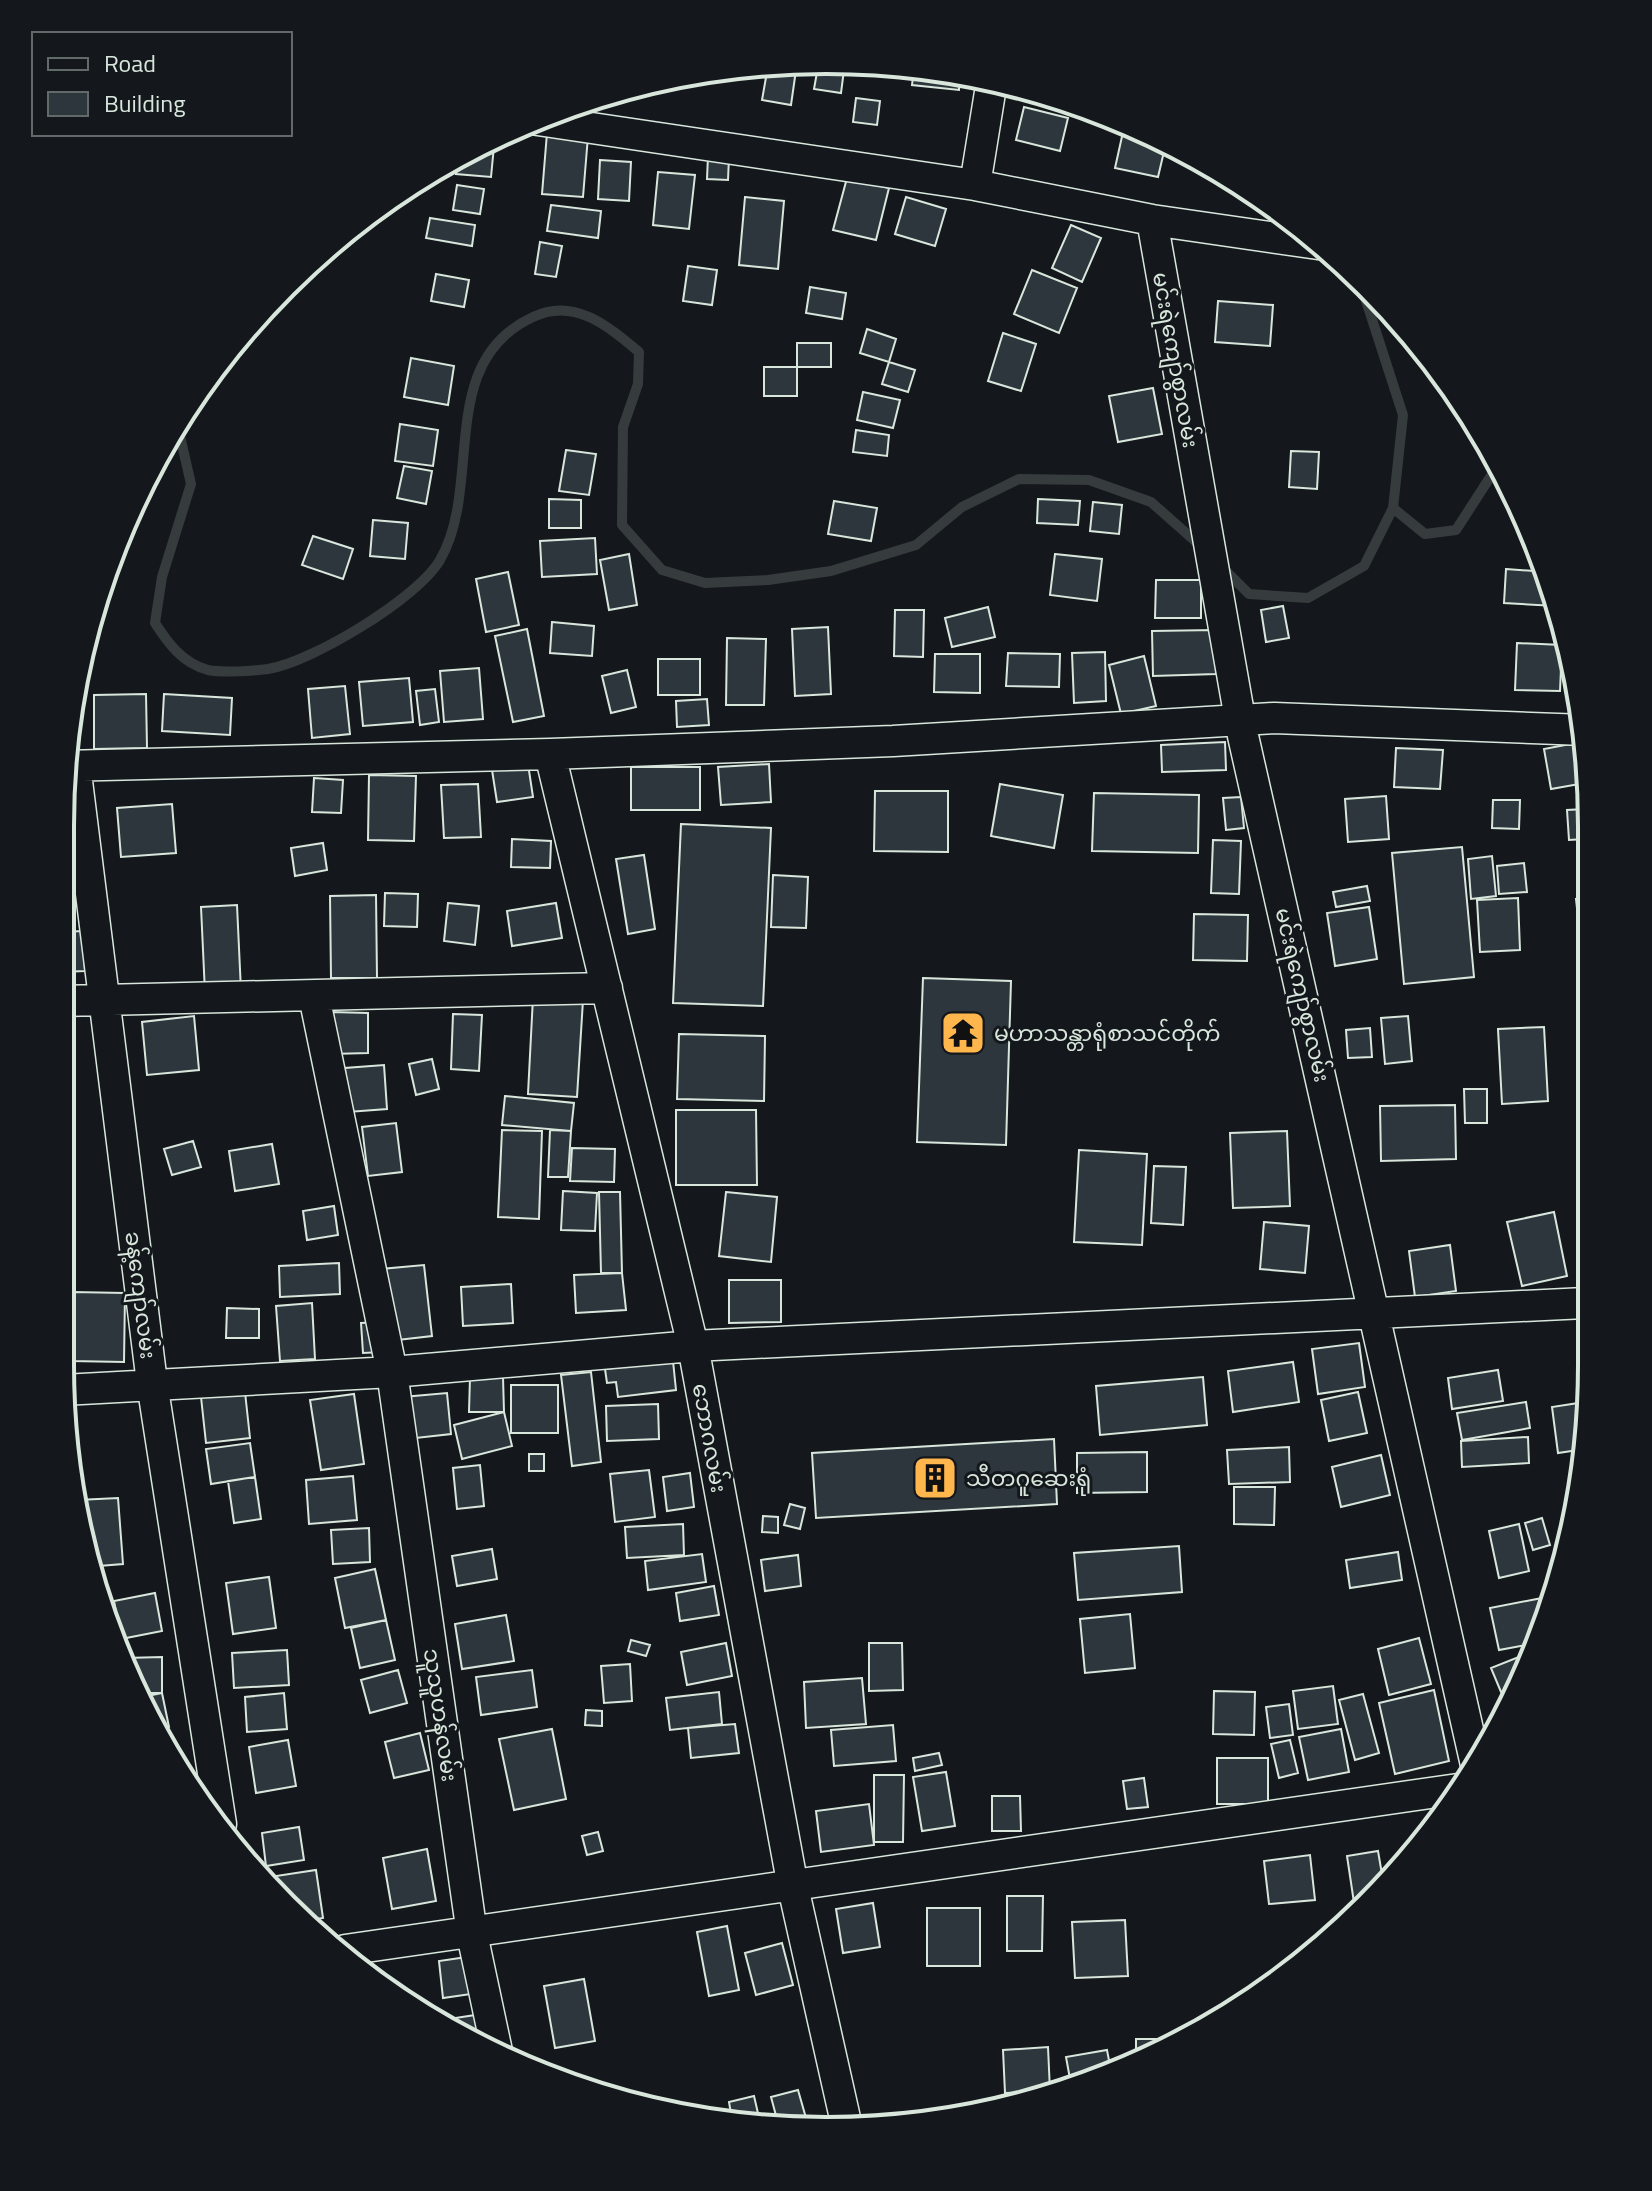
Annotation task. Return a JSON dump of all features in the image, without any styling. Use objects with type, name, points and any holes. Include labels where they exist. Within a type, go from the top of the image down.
[{"type":"street","points":[[975,185],[990,92]]},
{"type":"street","points":[[559,123],[975,185],[1152,220],[1297,240]]},
{"type":"street","name":"မင်းရဲကျော်စွာလမ်း","points":[[1152,220],[1241,721],[1472,1749]]},
{"type":"street","points":[[77,765],[550,754],[1241,721],[1360,719],[1572,729]]},
{"type":"street","name":"ဘောဂလမ်း","points":[[550,754],[693,1346],[793,1887],[845,2116]]},
{"type":"street","name":"ခန့်ကျော်လမ်း","points":[[75,804],[105,1001],[152,1383],[218,1808]]},
{"type":"street","points":[[74,1001],[607,988]]},
{"type":"street","name":"သူသူဟန်လမ်း","points":[[314,996],[392,1372],[472,1934],[495,2040]]},
{"type":"street","points":[[75,1389],[392,1372],[693,1346],[1578,1303]]},
{"type":"street","points":[[353,1949],[1446,1791]]},
{"type":"building","points":[[817,74],[843,75],[841,93],[814,89]]},
{"type":"building","points":[[795,75],[791,105],[762,100],[766,77]]},
{"type":"building","points":[[913,79],[924,80],[959,86],[959,90],[912,85]]},
{"type":"building","points":[[856,98],[880,101],[877,125],[853,122]]},
{"type":"building","points":[[1024,107],[1068,118],[1060,151],[1016,140]]},
{"type":"building","points":[[547,133],[588,136],[583,197],[542,194]]},
{"type":"building","points":[[1122,135],[1163,154],[1158,177],[1115,168]]},
{"type":"building","points":[[493,152],[491,177],[456,172]]},
{"type":"building","points":[[708,156],[729,157],[728,180],[707,179]]},
{"type":"building","points":[[600,160],[631,162],[629,201],[598,199]]},
{"type":"building","points":[[658,172],[695,175],[689,229],[653,225]]},
{"type":"building","points":[[847,178],[889,188],[876,240],[833,230]]},
{"type":"building","points":[[457,185],[484,189],[480,214],[453,210]]},
{"type":"building","points":[[745,197],[784,201],[778,269],[739,265]]},
{"type":"building","points":[[906,197],[946,209],[935,246],[895,234]]},
{"type":"building","points":[[551,205],[601,211],[598,238],[547,231]]},
{"type":"building","points":[[430,218],[475,225],[472,246],[426,238]]},
{"type":"building","points":[[1071,225],[1101,238],[1082,282],[1052,268]]},
{"type":"building","points":[[540,242],[562,246],[556,277],[535,274]]},
{"type":"building","points":[[688,266],[717,270],[712,305],[683,301]]},
{"type":"building","points":[[1032,270],[1077,288],[1059,333],[1014,314]]},
{"type":"building","points":[[436,274],[469,280],[464,307],[431,301]]},
{"type":"building","points":[[810,287],[846,293],[842,319],[806,313]]},
{"type":"building","points":[[1218,301],[1273,305],[1270,346],[1215,342]]},
{"type":"building","points":[[867,329],[896,339],[889,362],[860,353]]},
{"type":"building","points":[[1003,333],[1036,344],[1021,391],[988,381]]},
{"type":"building","points":[[797,343],[831,343],[831,367],[797,367]]},
{"type":"building","points":[[411,358],[454,366],[448,405],[404,397]]},
{"type":"building","points":[[889,362],[915,370],[908,392],[882,384]]},
{"type":"building","points":[[764,367],[797,367],[797,396],[764,396]]},
{"type":"building","points":[[1153,388],[1162,434],[1118,442],[1109,396]]},
{"type":"building","points":[[863,392],[900,400],[893,428],[857,420]]},
{"type":"building","points":[[400,424],[438,430],[433,466],[395,461]]},
{"type":"building","points":[[856,430],[889,435],[887,456],[853,452]]},
{"type":"building","points":[[566,450],[596,454],[589,495],[559,491]]},
{"type":"building","points":[[1291,451],[1319,452],[1317,489],[1289,487]]},
{"type":"building","points":[[404,466],[432,471],[426,504],[397,498]]},
{"type":"building","points":[[549,499],[581,500],[581,528],[549,528]]},
{"type":"building","points":[[1038,499],[1080,501],[1078,525],[1037,523]]},
{"type":"building","points":[[834,501],[877,508],[871,541],[828,534]]},
{"type":"building","points":[[1093,502],[1122,505],[1119,534],[1090,531]]},
{"type":"building","points":[[373,520],[408,523],[405,559],[370,556]]},
{"type":"building","points":[[313,536],[353,549],[343,579],[302,565]]},
{"type":"building","points":[[595,538],[597,574],[542,577],[540,541]]},
{"type":"building","points":[[629,554],[637,605],[609,610],[600,560]]},
{"type":"building","points":[[1055,554],[1102,559],[1097,601],[1050,595]]},
{"type":"building","points":[[1506,569],[1533,571],[1544,605],[1504,603]]},
{"type":"building","points":[[508,572],[519,625],[486,632],[476,579]]},
{"type":"building","points":[[1156,580],[1201,580],[1201,618],[1155,618]]},
{"type":"building","points":[[1283,606],[1289,638],[1266,642],[1261,610]]},
{"type":"building","points":[[988,607],[995,637],[952,647],[945,618]]},
{"type":"building","points":[[895,610],[924,610],[923,657],[894,656]]},
{"type":"building","points":[[552,622],[594,626],[592,656],[550,653]]},
{"type":"building","points":[[828,627],[831,694],[795,696],[792,629]]},
{"type":"building","points":[[527,629],[544,716],[513,722],[495,636]]},
{"type":"building","points":[[1215,630],[1216,674],[1153,676],[1152,631]]},
{"type":"building","points":[[727,638],[766,639],[764,705],[726,705]]},
{"type":"building","points":[[1517,643],[1555,645],[1561,667],[1560,691],[1515,690]]},
{"type":"building","points":[[1105,652],[1106,701],[1074,703],[1072,653]]},
{"type":"building","points":[[1008,653],[1060,654],[1059,687],[1006,686]]},
{"type":"building","points":[[935,654],[980,654],[980,693],[934,692]]},
{"type":"building","points":[[1144,656],[1156,706],[1121,714],[1109,665]]},
{"type":"building","points":[[658,659],[700,659],[700,695],[658,695]]},
{"type":"building","points":[[479,668],[483,719],[444,722],[440,671]]},
{"type":"building","points":[[627,670],[636,707],[611,713],[602,676]]},
{"type":"building","points":[[409,678],[413,722],[363,726],[359,682]]},
{"type":"building","points":[[345,686],[350,734],[312,738],[308,689]]},
{"type":"building","points":[[435,689],[439,722],[420,725],[416,691]]},
{"type":"building","points":[[146,694],[147,748],[94,749],[94,695]]},
{"type":"building","points":[[164,694],[232,698],[230,735],[162,731]]},
{"type":"building","points":[[707,699],[709,725],[677,727],[676,701]]},
{"type":"building","points":[[1225,742],[1226,770],[1162,772],[1161,745]]},
{"type":"building","points":[[1573,743],[1576,785],[1551,789],[1544,749]]},
{"type":"building","points":[[1396,748],[1443,750],[1440,789],[1394,787]]},
{"type":"building","points":[[528,764],[533,797],[497,802],[492,770]]},
{"type":"building","points":[[769,764],[771,802],[721,805],[718,767]]},
{"type":"building","points":[[631,767],[700,767],[700,810],[631,810]]},
{"type":"building","points":[[369,775],[416,776],[414,841],[368,840]]},
{"type":"building","points":[[314,778],[343,780],[341,813],[312,812]]},
{"type":"building","points":[[478,784],[481,837],[444,838],[441,785]]},
{"type":"building","points":[[1000,784],[1063,795],[1054,848],[991,836]]},
{"type":"building","points":[[875,791],[948,791],[948,852],[874,851]]},
{"type":"building","points":[[1094,793],[1199,795],[1198,853],[1092,851]]},
{"type":"building","points":[[1386,796],[1389,839],[1348,842],[1345,799]]},
{"type":"building","points":[[1241,797],[1244,828],[1226,830],[1223,798]]},
{"type":"building","points":[[1493,800],[1520,800],[1519,829],[1492,828]]},
{"type":"building","points":[[172,804],[176,853],[121,857],[117,808]]},
{"type":"building","points":[[1577,809],[1578,839],[1569,840],[1567,810]]},
{"type":"building","points":[[681,824],[771,828],[763,1006],[673,1003]]},
{"type":"building","points":[[512,839],[551,841],[550,868],[511,867]]},
{"type":"building","points":[[1213,840],[1241,841],[1239,894],[1211,893]]},
{"type":"building","points":[[323,843],[327,870],[295,876],[291,848]]},
{"type":"building","points":[[1462,847],[1474,977],[1404,984],[1392,853]]},
{"type":"building","points":[[644,855],[655,929],[628,934],[616,859]]},
{"type":"building","points":[[1492,856],[1496,896],[1471,899],[1468,859]]},
{"type":"building","points":[[1524,863],[1527,892],[1499,894],[1497,866]]},
{"type":"building","points":[[773,875],[808,877],[806,928],[771,927]]},
{"type":"building","points":[[1367,886],[1370,901],[1336,907],[1333,892]]},
{"type":"building","points":[[385,893],[418,894],[417,927],[384,926]]},
{"type":"building","points":[[376,895],[377,978],[331,978],[330,896]]},
{"type":"building","points":[[1518,898],[1520,950],[1480,952],[1477,900]]},
{"type":"building","points":[[448,903],[479,906],[475,945],[444,941]]},
{"type":"building","points":[[556,903],[562,938],[512,946],[507,911]]},
{"type":"building","points":[[237,905],[241,991],[205,993],[201,907]]},
{"type":"building","points":[[1369,907],[1377,959],[1335,966],[1327,913]]},
{"type":"building","points":[[1194,914],[1248,915],[1247,961],[1193,960]]},
{"type":"building","points":[[74,931],[83,931],[85,971],[74,971]]},
{"type":"building","points":[[923,978],[1011,981],[1006,1145],[917,1142]]},
{"type":"building","points":[[533,997],[583,1000],[577,1097],[528,1094]]},
{"type":"building","points":[[331,1012],[368,1013],[368,1053],[331,1054]]},
{"type":"building","points":[[453,1014],[482,1015],[479,1071],[451,1069]]},
{"type":"building","points":[[194,1016],[199,1070],[147,1075],[142,1022]]},
{"type":"building","points":[[1408,1016],[1412,1061],[1385,1064],[1381,1018]]},
{"type":"building","points":[[1544,1027],[1548,1101],[1502,1104],[1498,1029]]},
{"type":"building","points":[[1370,1028],[1372,1057],[1348,1058],[1346,1030]]},
{"type":"building","points":[[679,1034],[765,1036],[764,1101],[677,1099]]},
{"type":"building","points":[[432,1059],[439,1089],[416,1095],[409,1064]]},
{"type":"building","points":[[384,1065],[387,1109],[348,1112],[345,1068]]},
{"type":"building","points":[[1464,1089],[1487,1089],[1487,1123],[1465,1123]]},
{"type":"building","points":[[505,1096],[574,1103],[571,1131],[502,1125]]},
{"type":"building","points":[[1455,1105],[1456,1159],[1381,1161],[1380,1106]]},
{"type":"building","points":[[676,1110],[756,1110],[757,1185],[676,1185]]},
{"type":"building","points":[[396,1123],[402,1172],[368,1176],[362,1127]]},
{"type":"building","points":[[502,1130],[542,1131],[539,1219],[498,1217]]},
{"type":"building","points":[[550,1130],[571,1131],[568,1177],[548,1177]]},
{"type":"building","points":[[1287,1131],[1290,1206],[1233,1208],[1230,1133]]},
{"type":"building","points":[[193,1141],[201,1167],[172,1175],[164,1149]]},
{"type":"building","points":[[272,1144],[279,1184],[235,1191],[229,1151]]},
{"type":"building","points":[[572,1148],[615,1149],[614,1182],[570,1181]]},
{"type":"building","points":[[1079,1150],[1147,1154],[1142,1245],[1074,1242]]},
{"type":"building","points":[[1154,1166],[1186,1167],[1183,1225],[1151,1223]]},
{"type":"building","points":[[563,1191],[597,1193],[595,1231],[561,1230]]},
{"type":"building","points":[[599,1192],[620,1192],[622,1273],[601,1273]]},
{"type":"building","points":[[726,1192],[777,1197],[771,1262],[719,1256]]},
{"type":"building","points":[[334,1206],[338,1235],[307,1240],[303,1211]]},
{"type":"building","points":[[1554,1212],[1567,1276],[1522,1286],[1507,1222]]},
{"type":"building","points":[[1264,1222],[1309,1226],[1305,1273],[1260,1269]]},
{"type":"building","points":[[1450,1245],[1456,1291],[1415,1297],[1409,1251]]},
{"type":"building","points":[[339,1263],[340,1294],[280,1297],[279,1266]]},
{"type":"building","points":[[424,1265],[432,1336],[389,1341],[381,1269]]},
{"type":"building","points":[[622,1273],[626,1310],[576,1313],[574,1275]]},
{"type":"building","points":[[729,1280],[781,1280],[781,1322],[729,1323]]},
{"type":"building","points":[[511,1284],[513,1323],[463,1326],[461,1287]]},
{"type":"building","points":[[74,1292],[125,1293],[124,1362],[74,1361]]},
{"type":"building","points":[[312,1303],[315,1359],[280,1361],[276,1306]]},
{"type":"building","points":[[227,1308],[259,1309],[259,1338],[226,1338]]},
{"type":"building","points":[[380,1322],[382,1352],[363,1353],[361,1323]]},
{"type":"building","points":[[1359,1343],[1365,1387],[1318,1394],[1312,1349]]},
{"type":"building","points":[[673,1361],[676,1390],[618,1397],[616,1382],[607,1383],[605,1369]]},
{"type":"building","points":[[1293,1362],[1299,1402],[1233,1412],[1228,1371]]},
{"type":"building","points":[[1498,1370],[1503,1401],[1452,1409],[1448,1378]]},
{"type":"building","points":[[591,1372],[601,1462],[572,1466],[561,1375]]},
{"type":"building","points":[[470,1377],[503,1377],[504,1412],[469,1412]]},
{"type":"building","points":[[1203,1377],[1207,1425],[1100,1435],[1096,1386]]},
{"type":"building","points":[[511,1385],[558,1385],[558,1433],[511,1433]]},
{"type":"building","points":[[245,1392],[250,1438],[206,1443],[201,1397]]},
{"type":"building","points":[[1358,1392],[1367,1433],[1329,1441],[1321,1400]]},
{"type":"building","points":[[447,1393],[451,1434],[407,1439],[403,1397]]},
{"type":"building","points":[[354,1394],[364,1464],[321,1470],[310,1400]]},
{"type":"building","points":[[1526,1402],[1530,1428],[1462,1440],[1457,1413]]},
{"type":"building","points":[[1576,1403],[1573,1451],[1558,1453],[1552,1407]]},
{"type":"building","points":[[658,1404],[659,1439],[607,1441],[606,1406]]},
{"type":"building","points":[[504,1412],[512,1446],[462,1459],[454,1425]]},
{"type":"building","points":[[1528,1437],[1529,1463],[1462,1467],[1461,1441]]},
{"type":"building","name":"သီတဂူဆေးရုံ","points":[[1054,1439],[1057,1504],[816,1518],[812,1453]]},
{"type":"building","points":[[250,1443],[255,1477],[211,1484],[206,1449]]},
{"type":"building","points":[[1289,1447],[1290,1482],[1229,1484],[1227,1450]]},
{"type":"building","points":[[1147,1452],[1147,1492],[1077,1493],[1077,1453]]},
{"type":"building","points":[[529,1454],[544,1454],[544,1471],[529,1471]]},
{"type":"building","points":[[1381,1455],[1390,1495],[1341,1507],[1332,1467]]},
{"type":"building","points":[[480,1465],[484,1506],[457,1509],[453,1468]]},
{"type":"building","points":[[649,1470],[655,1517],[615,1522],[610,1474]]},
{"type":"building","points":[[690,1473],[694,1507],[667,1511],[663,1477]]},
{"type":"building","points":[[353,1476],[357,1520],[309,1524],[306,1480]]},
{"type":"building","points":[[255,1477],[261,1519],[234,1523],[228,1481]]},
{"type":"building","points":[[1234,1487],[1275,1487],[1274,1525],[1234,1524]]},
{"type":"building","points":[[118,1498],[123,1564],[102,1566],[86,1500]]},
{"type":"building","points":[[790,1504],[805,1508],[800,1529],[784,1525]]},
{"type":"building","points":[[763,1516],[778,1517],[778,1533],[762,1532]]},
{"type":"building","points":[[1542,1518],[1550,1545],[1533,1550],[1525,1523]]},
{"type":"building","points":[[683,1524],[684,1555],[627,1558],[625,1527]]},
{"type":"building","points":[[1519,1524],[1529,1571],[1499,1578],[1489,1531]]},
{"type":"building","points":[[369,1528],[370,1562],[333,1564],[331,1530]]},
{"type":"building","points":[[1179,1546],[1182,1592],[1078,1600],[1074,1553]]},
{"type":"building","points":[[492,1549],[497,1579],[457,1586],[452,1556]]},
{"type":"building","points":[[1398,1552],[1402,1580],[1350,1588],[1346,1560]]},
{"type":"building","points":[[702,1554],[706,1582],[648,1590],[645,1561]]},
{"type":"building","points":[[798,1555],[801,1586],[765,1591],[761,1560]]},
{"type":"building","points":[[375,1569],[386,1620],[345,1628],[335,1578]]},
{"type":"building","points":[[269,1577],[276,1628],[233,1634],[226,1583]]},
{"type":"building","points":[[714,1586],[719,1615],[680,1621],[676,1593]]},
{"type":"building","points":[[155,1593],[162,1631],[126,1638],[114,1601]]},
{"type":"building","points":[[1541,1598],[1524,1645],[1499,1650],[1490,1608]]},
{"type":"building","points":[[1130,1614],[1135,1668],[1085,1673],[1080,1619]]},
{"type":"building","points":[[506,1615],[514,1661],[462,1669],[455,1624]]},
{"type":"building","points":[[386,1620],[395,1660],[360,1668],[351,1628]]},
{"type":"building","points":[[1419,1638],[1431,1684],[1389,1695],[1378,1649]]},
{"type":"building","points":[[631,1640],[650,1645],[646,1656],[628,1651]]},
{"type":"building","points":[[726,1643],[732,1676],[687,1685],[681,1652]]},
{"type":"building","points":[[869,1643],[902,1643],[903,1690],[869,1691]]},
{"type":"building","points":[[287,1650],[289,1685],[234,1688],[232,1653]]},
{"type":"building","points":[[162,1657],[162,1693],[150,1693],[133,1658]]},
{"type":"building","points":[[1519,1657],[1503,1691],[1491,1668]]},
{"type":"building","points":[[630,1664],[632,1701],[604,1703],[601,1666]]},
{"type":"building","points":[[398,1670],[407,1703],[370,1713],[361,1680]]},
{"type":"building","points":[[532,1670],[537,1707],[481,1715],[476,1677]]},
{"type":"building","points":[[862,1678],[866,1724],[806,1728],[804,1682]]},
{"type":"building","points":[[1333,1686],[1338,1724],[1298,1729],[1293,1691]]},
{"type":"building","points":[[1434,1690],[1449,1761],[1395,1774],[1379,1703]]},
{"type":"building","points":[[1214,1691],[1255,1692],[1254,1735],[1213,1734]]},
{"type":"building","points":[[719,1692],[722,1724],[670,1730],[666,1698]]},
{"type":"building","points":[[162,1693],[169,1727],[168,1727],[151,1695]]},
{"type":"building","points":[[284,1693],[287,1729],[247,1732],[245,1697]]},
{"type":"building","points":[[1363,1694],[1379,1753],[1355,1760],[1339,1700]]},
{"type":"building","points":[[1289,1704],[1293,1735],[1270,1738],[1266,1707]]},
{"type":"building","points":[[586,1710],[602,1711],[602,1726],[585,1725]]},
{"type":"building","points":[[735,1724],[739,1753],[691,1758],[688,1728]]},
{"type":"building","points":[[893,1725],[896,1761],[834,1766],[831,1730]]},
{"type":"building","points":[[552,1729],[566,1799],[514,1810],[499,1739]]},
{"type":"building","points":[[1341,1729],[1349,1772],[1308,1780],[1299,1737]]},
{"type":"building","points":[[420,1733],[429,1770],[394,1778],[385,1742]]},
{"type":"building","points":[[288,1740],[296,1786],[256,1793],[249,1747]]},
{"type":"building","points":[[1290,1740],[1298,1773],[1279,1778],[1271,1744]]},
{"type":"building","points":[[939,1753],[942,1765],[915,1771],[913,1758]]},
{"type":"building","points":[[1217,1758],[1268,1758],[1268,1804],[1217,1804]]},
{"type":"building","points":[[946,1772],[955,1826],[922,1831],[913,1777]]},
{"type":"building","points":[[874,1775],[904,1775],[903,1842],[874,1842]]},
{"type":"building","points":[[1144,1778],[1148,1807],[1127,1809],[1123,1781]]},
{"type":"building","points":[[992,1796],[1020,1796],[1021,1831],[992,1831]]},
{"type":"building","points":[[869,1804],[874,1845],[821,1852],[816,1811]]},
{"type":"building","points":[[299,1827],[304,1860],[266,1866],[262,1833]]},
{"type":"building","points":[[598,1832],[603,1851],[587,1855],[582,1836]]},
{"type":"building","points":[[427,1849],[436,1901],[392,1909],[383,1858]]},
{"type":"building","points":[[1378,1851],[1381,1871],[1354,1901],[1347,1856]]},
{"type":"building","points":[[1310,1855],[1315,1900],[1269,1904],[1264,1861]]},
{"type":"building","points":[[316,1870],[323,1918],[318,1919],[276,1876]]},
{"type":"building","points":[[1007,1896],[1043,1896],[1042,1951],[1007,1951]]},
{"type":"building","points":[[873,1903],[880,1947],[843,1953],[836,1909]]},
{"type":"building","points":[[927,1908],[980,1908],[980,1966],[927,1966]]},
{"type":"building","points":[[1125,1920],[1128,1976],[1075,1978],[1072,1922]]},
{"type":"building","points":[[727,1926],[739,1990],[709,1996],[697,1932]]},
{"type":"building","points":[[782,1943],[793,1985],[756,1995],[745,1953]]},
{"type":"building","points":[[474,1956],[478,1993],[443,1998],[439,1961]]},
{"type":"building","points":[[584,1979],[595,2041],[555,2048],[544,1986]]},
{"type":"building","points":[[482,2014],[485,2035],[454,2018]]},
{"type":"building","points":[[1136,2039],[1159,2039],[1136,2050]]},
{"type":"building","points":[[1048,2047],[1050,2082],[1005,2093],[1003,2050]]},
{"type":"building","points":[[1107,2050],[1109,2062],[1070,2076],[1066,2057]]},
{"type":"building","points":[[798,2090],[805,2116],[776,2115],[771,2097]]},
{"type":"building","points":[[754,2096],[758,2113],[731,2111],[729,2102]]},
{"type":"waterway","points":[[1223,568],[1249,594],[1308,598],[1364,566],[1393,508],[1403,415],[1367,304]]},
{"type":"waterway","points":[[181,440],[191,484],[162,577],[155,623],[183,657],[199,667],[214,671],[268,669],[310,654],[388,609],[428,575],[440,560],[453,530],[466,427],[472,394],[483,363],[503,337],[533,317],[562,310],[576,312],[603,324],[639,352],[638,384],[623,427],[622,525],[662,570],[705,583],[768,580],[831,571],[916,545],[962,507],[1019,479],[1089,480],[1151,502],[1203,548]]},
{"type":"waterway","points":[[1393,508],[1425,534],[1456,530],[1491,476]]},
{"type":"place","name":"မဟာသန္တာရုံစာသင်တိုက်","points":[[963,1033]]},
{"type":"place","name":"သီတဂူဆေးရုံ","points":[[935,1478]]}]
